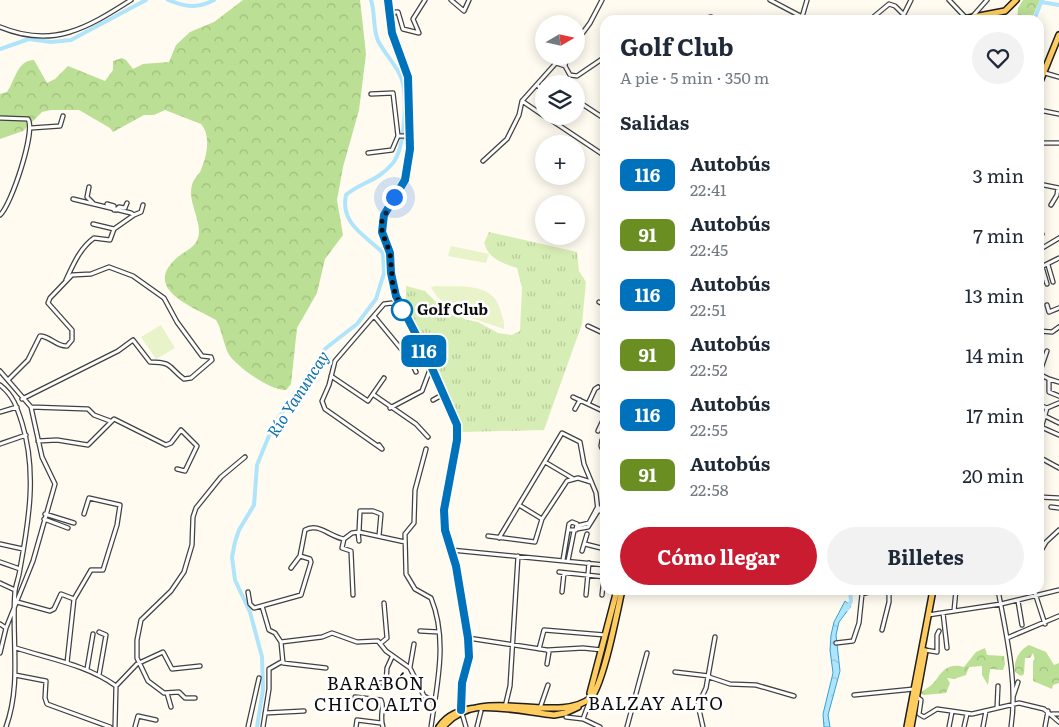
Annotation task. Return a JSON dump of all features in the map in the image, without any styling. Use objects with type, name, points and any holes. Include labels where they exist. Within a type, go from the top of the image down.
[{"type":"main road","points":[[988,15],[1005,11],[1016,0]]},
{"type":"main road","points":[[1045,73],[1059,35]]},
{"type":"main road","points":[[443,727],[461,712],[481,711],[543,718],[566,717],[581,709],[590,700],[598,684],[606,636],[616,595]]},
{"type":"main road","points":[[439,727],[447,718],[461,712],[483,707],[538,714],[560,714],[581,705],[592,689],[620,595]]},
{"type":"main road","points":[[909,727],[925,650],[933,595]]},
{"type":"main road","points":[[909,727],[914,689],[930,615]]},
{"type":"street","points":[[0,28],[33,36],[60,36],[100,20],[131,0]]},
{"type":"street","points":[[388,0],[395,42],[408,77],[408,136],[410,149],[406,175],[384,215],[381,226],[384,240],[390,253],[391,273],[396,296],[444,394],[458,430],[444,510],[445,530],[456,566],[468,638],[469,657],[462,683],[461,712],[466,727]]},
{"type":"street","points":[[390,18],[396,12],[403,29],[418,33],[413,19],[425,0]]},
{"type":"street","points":[[451,0],[464,11],[469,0]]},
{"type":"street","points":[[585,30],[602,0]]},
{"type":"street","points":[[770,0],[798,15]]},
{"type":"street","points":[[803,15],[807,0]]},
{"type":"street","points":[[876,15],[889,4],[896,6],[902,14],[912,0]]},
{"type":"street","points":[[951,0],[952,5],[965,15]]},
{"type":"street","points":[[973,15],[984,1]]},
{"type":"street","points":[[546,75],[556,63],[565,66],[569,74],[577,76],[600,60]]},
{"type":"street","points":[[1045,73],[1059,77]]},
{"type":"street","points":[[483,161],[509,136],[519,115],[522,101],[535,87]]},
{"type":"street","points":[[368,153],[392,150],[400,136],[394,93],[371,94]]},
{"type":"street","points":[[522,101],[535,110]]},
{"type":"street","points":[[585,106],[600,116]]},
{"type":"street","points":[[1044,111],[1059,114]]},
{"type":"street","points":[[31,128],[60,126],[63,116]]},
{"type":"street","points":[[0,118],[28,119],[31,128],[20,175],[11,192],[7,206],[0,215]]},
{"type":"street","points":[[558,125],[600,153]]},
{"type":"street","points":[[400,136],[408,136]]},
{"type":"street","points":[[1044,143],[1059,144]]},
{"type":"street","points":[[1044,185],[1059,188],[1051,205]]},
{"type":"street","points":[[89,187],[88,197],[94,204]]},
{"type":"street","points":[[73,199],[134,215]]},
{"type":"street","points":[[115,210],[119,207],[125,208],[127,202]]},
{"type":"street","points":[[108,204],[114,206],[115,210]]},
{"type":"street","points":[[63,285],[74,262],[85,246],[94,238],[110,240],[114,228],[141,212],[143,205]]},
{"type":"street","points":[[93,224],[114,228]]},
{"type":"street","points":[[1044,247],[1059,238]]},
{"type":"street","points":[[1044,266],[1059,258]]},
{"type":"street","points":[[1048,265],[1053,282]]},
{"type":"street","points":[[8,380],[28,360],[40,336],[48,338],[62,347],[67,346],[72,340],[72,330],[48,303],[50,298],[73,274],[91,274],[109,267],[123,271],[164,298],[177,322],[202,356],[211,357],[212,360],[191,378],[184,380],[168,364],[160,361],[150,362],[133,340],[118,351],[22,399]]},
{"type":"street","points":[[1044,277],[1047,284]]},
{"type":"street","points":[[379,446],[322,406],[322,401],[336,359],[384,304],[392,303],[411,324]]},
{"type":"street","points":[[1047,305],[1049,312],[1059,308]]},
{"type":"street","points":[[374,316],[411,361],[416,372]]},
{"type":"street","points":[[588,326],[600,332]]},
{"type":"street","points":[[1044,332],[1052,332],[1059,327]]},
{"type":"street","points":[[1044,361],[1048,351]]},
{"type":"street","points":[[390,408],[422,392],[431,367]]},
{"type":"street","points":[[0,371],[22,399],[31,407],[42,457],[55,484],[33,561],[6,628],[0,653]]},
{"type":"street","points":[[0,378],[5,376]]},
{"type":"street","points":[[331,376],[366,401],[374,395],[384,378]]},
{"type":"street","points":[[1044,376],[1059,382]]},
{"type":"street","points":[[1049,379],[1049,392],[1059,396]]},
{"type":"street","points":[[0,385],[9,392],[17,407],[29,448],[32,482],[20,570],[15,590],[15,675],[12,706],[6,727]]},
{"type":"street","points":[[588,404],[598,387]]},
{"type":"street","points":[[433,400],[444,394]]},
{"type":"street","points":[[374,395],[390,408],[416,424],[428,437]]},
{"type":"street","points":[[573,397],[600,410]]},
{"type":"street","points":[[575,409],[580,400]]},
{"type":"street","points":[[1044,407],[1047,408],[1059,403]]},
{"type":"street","points":[[0,412],[17,407]]},
{"type":"street","points":[[31,407],[88,409],[94,415],[110,421]]},
{"type":"street","points":[[1047,408],[1044,416],[1059,423]]},
{"type":"street","points":[[38,441],[57,440],[88,445],[110,421],[116,419],[166,445],[171,443],[178,431],[183,430],[197,446],[185,471],[177,469]]},
{"type":"street","points":[[598,431],[600,427]]},
{"type":"street","points":[[1044,428],[1059,435]]},
{"type":"street","points":[[499,538],[560,434],[570,435],[580,442],[584,464],[596,493],[598,510],[589,523],[575,529],[563,560]]},
{"type":"street","points":[[0,444],[26,435]]},
{"type":"street","points":[[426,449],[415,490],[414,524],[405,532],[405,542],[406,574],[416,590],[427,594],[431,598],[439,632],[440,664],[431,727]]},
{"type":"street","points":[[196,698],[185,698],[179,692],[162,693],[148,681],[139,662],[137,640],[141,620],[169,593],[184,572],[192,545],[193,517],[196,508],[222,477],[245,457]]},
{"type":"street","points":[[1044,460],[1059,468]]},
{"type":"street","points":[[545,462],[572,478],[587,479],[593,484]]},
{"type":"street","points":[[488,536],[535,542],[542,519],[568,480],[572,478]]},
{"type":"street","points":[[1044,497],[1059,498]]},
{"type":"street","points":[[67,664],[74,599],[90,572],[104,568],[117,525],[120,505],[89,498],[84,514]]},
{"type":"street","points":[[518,505],[542,519]]},
{"type":"street","points":[[1051,507],[1057,509]]},
{"type":"street","points":[[359,541],[360,511],[381,514],[379,536]]},
{"type":"street","points":[[45,514],[74,524]]},
{"type":"street","points":[[44,519],[68,528]]},
{"type":"street","points":[[291,568],[300,556],[306,528],[318,527],[332,537],[344,539]]},
{"type":"street","points":[[568,561],[575,529]]},
{"type":"street","points":[[1044,545],[1059,530]]},
{"type":"street","points":[[353,594],[351,551],[342,548],[344,539],[352,533],[359,532],[405,542]]},
{"type":"street","points":[[582,551],[587,534]]},
{"type":"street","points":[[0,544],[23,549]]},
{"type":"street","points":[[585,544],[600,547]]},
{"type":"street","points":[[451,550],[600,564]]},
{"type":"street","points":[[248,592],[252,608],[301,595],[311,560],[300,556]]},
{"type":"street","points":[[504,710],[510,686],[518,556]]},
{"type":"street","points":[[0,562],[20,570]]},
{"type":"street","points":[[586,595],[589,563]]},
{"type":"street","points":[[559,572],[600,577]]},
{"type":"street","points":[[562,592],[564,573]]},
{"type":"street","points":[[0,583],[15,590]]},
{"type":"street","points":[[1044,594],[1059,590]]},
{"type":"street","points":[[16,603],[50,611],[54,609],[61,594],[74,599]]},
{"type":"street","points":[[836,643],[853,641],[859,623],[862,595]]},
{"type":"street","points":[[882,630],[889,595]]},
{"type":"street","points":[[954,611],[956,595]]},
{"type":"street","points":[[999,595],[1007,638],[1013,704],[1011,727]]},
{"type":"street","points":[[930,615],[1018,601],[1042,595]]},
{"type":"street","points":[[1035,597],[1045,624]]},
{"type":"street","points":[[1018,601],[1022,625]]},
{"type":"street","points":[[281,642],[322,637],[332,633],[357,642],[374,640],[381,642],[387,638],[384,603]]},
{"type":"street","points":[[262,606],[270,630],[275,633],[281,642],[283,661]]},
{"type":"street","points":[[943,613],[947,648]]},
{"type":"street","points":[[1007,638],[1045,624],[1059,616]]},
{"type":"street","points":[[0,624],[6,628]]},
{"type":"street","points":[[539,649],[544,630],[606,636]]},
{"type":"street","points":[[420,631],[439,632]]},
{"type":"street","points":[[925,650],[938,652],[937,635],[939,631]]},
{"type":"street","points":[[99,632],[106,634],[106,638],[99,675]]},
{"type":"street","points":[[87,670],[93,634]]},
{"type":"street","points":[[703,727],[698,705],[709,676],[715,637]]},
{"type":"street","points":[[468,638],[539,649],[583,648],[603,653]]},
{"type":"street","points":[[381,642],[383,648],[392,657],[410,668],[424,696],[434,701]]},
{"type":"street","points":[[410,668],[414,644]]},
{"type":"street","points":[[16,648],[87,670],[116,686]]},
{"type":"street","points":[[547,664],[548,650]]},
{"type":"street","points":[[115,727],[116,686],[139,662],[163,652],[172,669],[200,666]]},
{"type":"street","points":[[627,727],[647,653]]},
{"type":"street","points":[[373,684],[386,682],[387,668],[392,657]]},
{"type":"street","points":[[283,661],[284,663],[326,668]]},
{"type":"street","points":[[263,727],[269,669],[283,661]]},
{"type":"street","points":[[675,672],[709,676],[730,684],[756,685],[794,696]]},
{"type":"street","points":[[15,675],[46,681],[45,698],[47,704],[110,727]]},
{"type":"street","points":[[248,727],[260,678]]},
{"type":"street","points":[[1012,698],[1018,682]]},
{"type":"street","points":[[538,714],[548,685]]},
{"type":"street","points":[[997,708],[998,686]]},
{"type":"street","points":[[854,695],[914,689]]},
{"type":"street","points":[[167,693],[171,707]]},
{"type":"street","points":[[355,697],[381,700],[382,725],[357,720],[356,727]]},
{"type":"street","points":[[916,697],[920,700],[919,712],[922,717],[926,717],[937,709],[967,714],[1026,703],[1048,711],[1059,722]]},
{"type":"street","points":[[583,718],[590,700]]},
{"type":"street","points":[[265,713],[304,711]]},
{"type":"street","points":[[477,727],[481,711]]},
{"type":"street","points":[[984,727],[986,711]]},
{"type":"street","points":[[1045,727],[1048,711]]},
{"type":"street","points":[[949,727],[952,712]]},
{"type":"street","points":[[964,727],[967,714]]},
{"type":"street","points":[[1052,714],[1059,714]]},
{"type":"street","points":[[135,727],[138,716],[156,720]]},
{"type":"street","points":[[566,717],[583,718],[600,727]]},
{"type":"green space","points":[[243,0],[360,0],[366,54],[359,110],[343,167],[337,200],[343,235],[325,259],[317,293],[297,328],[291,384],[286,390],[263,382],[245,371],[228,353],[216,320],[183,302],[167,287],[165,278],[168,267],[193,246],[198,238],[198,225],[191,192],[193,181],[200,172],[207,148],[206,135],[201,124],[165,110],[154,115],[144,115],[113,132],[110,128],[79,110],[51,110],[42,112],[23,131],[0,139],[0,94],[7,92],[24,63],[34,60],[47,83],[55,79],[68,66],[105,81],[113,70],[113,61],[122,58],[133,69],[143,64],[169,62],[176,45],[190,32],[214,22]]},
{"type":"green space","points":[[1023,0],[1040,0],[1033,15],[1017,15],[1018,8]]},
{"type":"green space","points":[[489,232],[535,242],[535,245],[546,245],[577,252],[579,271],[586,282],[582,324],[544,430],[462,432],[406,303],[406,286],[425,291],[441,307],[467,320],[478,322],[498,333],[512,335],[520,331],[522,288],[517,268],[493,257],[484,243]]},
{"type":"green space","points":[[451,246],[489,254],[486,263],[448,256]]},
{"type":"green space","points":[[431,287],[474,288],[490,294],[496,300],[500,309],[504,321],[504,329],[453,310],[444,304]]},
{"type":"green space","points":[[161,325],[175,348],[156,359],[141,337]]},
{"type":"green space","points":[[1029,645],[1046,652],[1054,665],[1059,663],[1059,683],[1053,685],[1052,689],[1033,681],[1033,661],[1035,659],[1033,653],[1030,658],[1025,658],[1024,674],[1021,676],[1015,672],[1015,664],[1018,657],[1022,650]]},
{"type":"green space","points":[[985,648],[987,655],[1004,656],[1005,664],[1003,670],[990,669],[988,685],[982,675],[982,666],[969,667],[966,675],[954,679],[947,678],[950,683],[946,693],[924,695],[920,693],[933,684],[944,670],[951,666],[964,667],[976,652]]},
{"type":"water","points":[[845,601],[851,606],[839,622],[836,635],[840,671],[828,715],[830,727],[824,727],[823,714],[833,673],[830,650],[831,635],[834,622]]},
{"type":"waterway","name":"Río Yanuncay","points":[[0,49],[29,39],[51,42],[71,40],[146,0]]},
{"type":"waterway","name":"Río Yanuncay","points":[[168,0],[191,6],[202,5],[214,0]]},
{"type":"waterway","name":"Río Yanuncay","points":[[257,727],[263,689],[262,657],[250,612],[235,580],[232,557],[235,542],[239,530],[254,505],[257,465],[273,426],[326,348],[357,324],[376,299],[384,273],[383,253],[350,221],[345,205],[346,195],[387,170],[393,163],[403,134],[405,108],[403,85],[399,72],[378,42],[371,0]]},
{"type":"waterway","points":[[1036,15],[1042,0]]},
{"type":"waterway","points":[[1041,2],[1059,5]]},
{"type":"waterway","points":[[847,609],[851,601],[850,595]]},
{"type":"bus line","name":"116","points":[[388,0],[392,33],[408,77],[410,149],[405,180],[384,215],[381,226],[391,257],[391,273],[396,296],[424,350],[458,430],[444,510],[445,530],[456,566],[468,638],[469,657],[462,683],[461,710]]},
{"type":"place","name":"Golf Club","points":[[402,310]]},
{"type":"district","name":"BARABÓN CHICO ALTO","points":[[376,694]]},
{"type":"district","name":"BALZAY ALTO","points":[[656,704]]},
{"type":"route","points":[[394,197],[384,215],[381,226],[391,257],[393,287],[402,310]]}]
